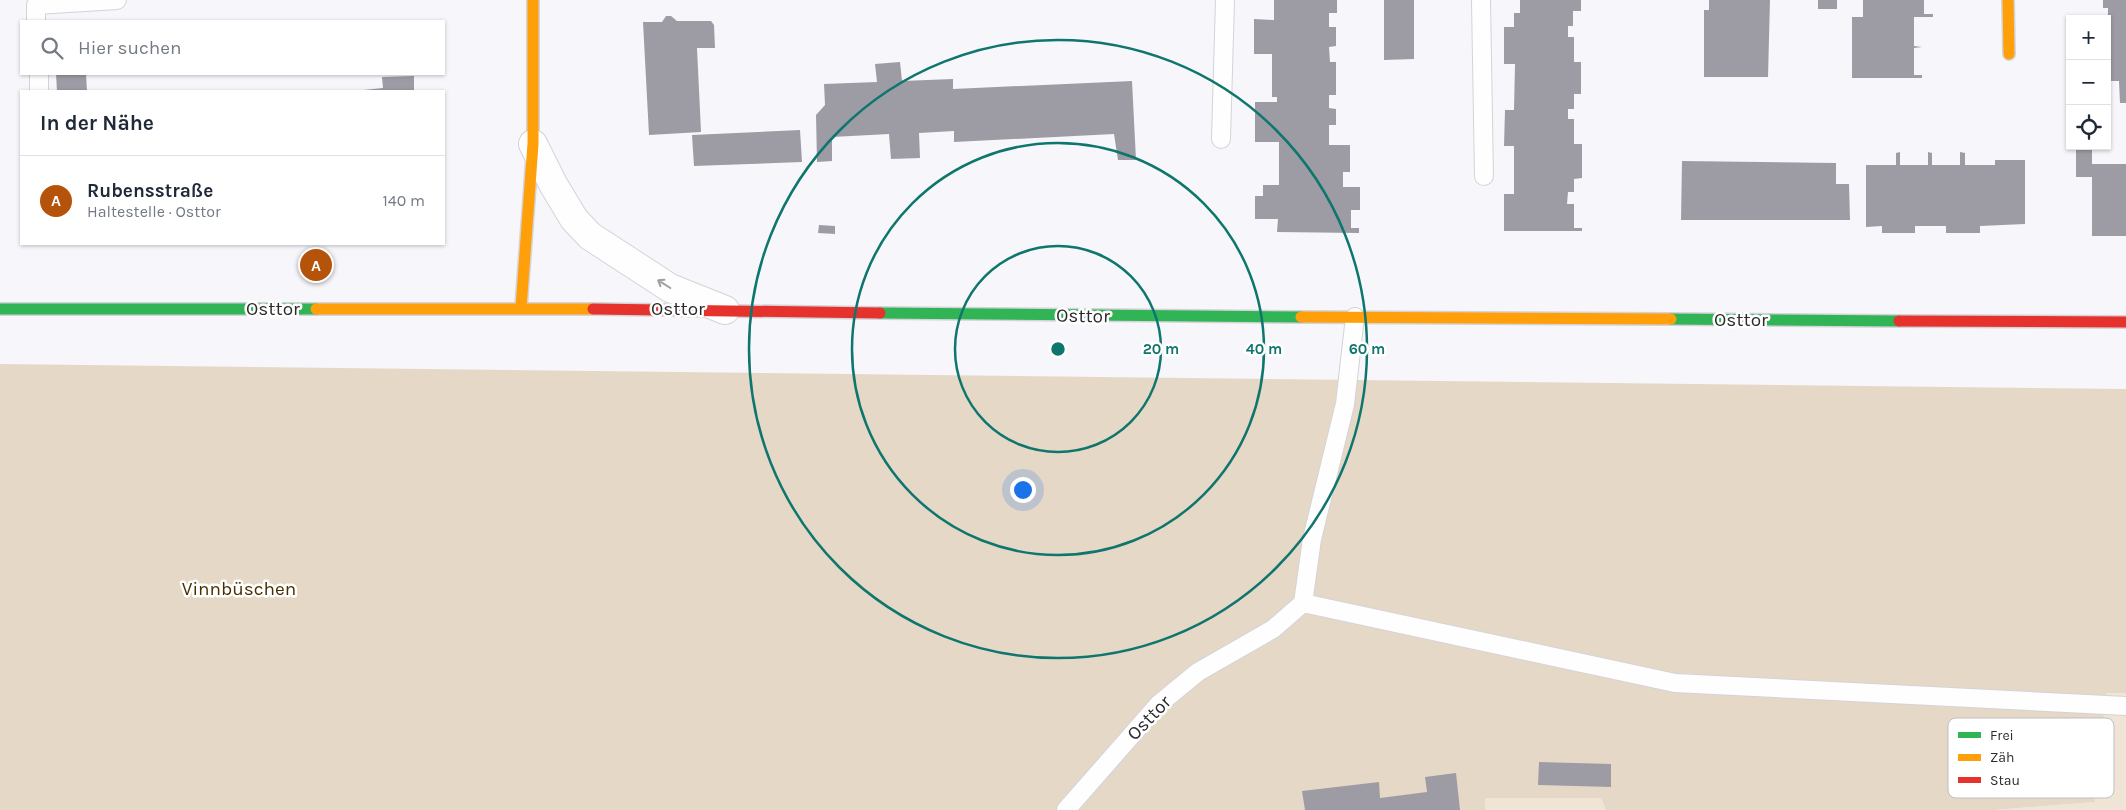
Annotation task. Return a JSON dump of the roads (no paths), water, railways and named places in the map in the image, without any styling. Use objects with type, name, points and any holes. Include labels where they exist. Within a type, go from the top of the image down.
[{"type":"main road","points":[[521,308],[533,144],[533,0]]},
{"type":"main road","points":[[2008,0],[2009,54]]},
{"type":"main road","name":"Osttor","points":[[0,309],[521,308],[1355,317],[2126,322]]},
{"type":"street","points":[[533,144],[553,184],[574,218],[590,236],[670,288],[725,310]]},
{"type":"lane","points":[[36,20],[36,5],[116,0]]},
{"type":"lane","points":[[1221,139],[1224,0]]},
{"type":"lane","points":[[1481,0],[1484,176]]},
{"type":"lane","points":[[39,75],[40,90]]},
{"type":"lane","points":[[1355,317],[1345,404],[1312,539],[1303,603],[1674,683],[2126,706]]},
{"type":"lane","name":"Osttor","points":[[1066,810],[1159,704],[1198,672],[1273,629],[1303,603]]},
{"type":"place","name":"Rubensstraße","points":[[316,265]]},
{"type":"park label","name":"Vinnbüschen","points":[[239,589]]}]
